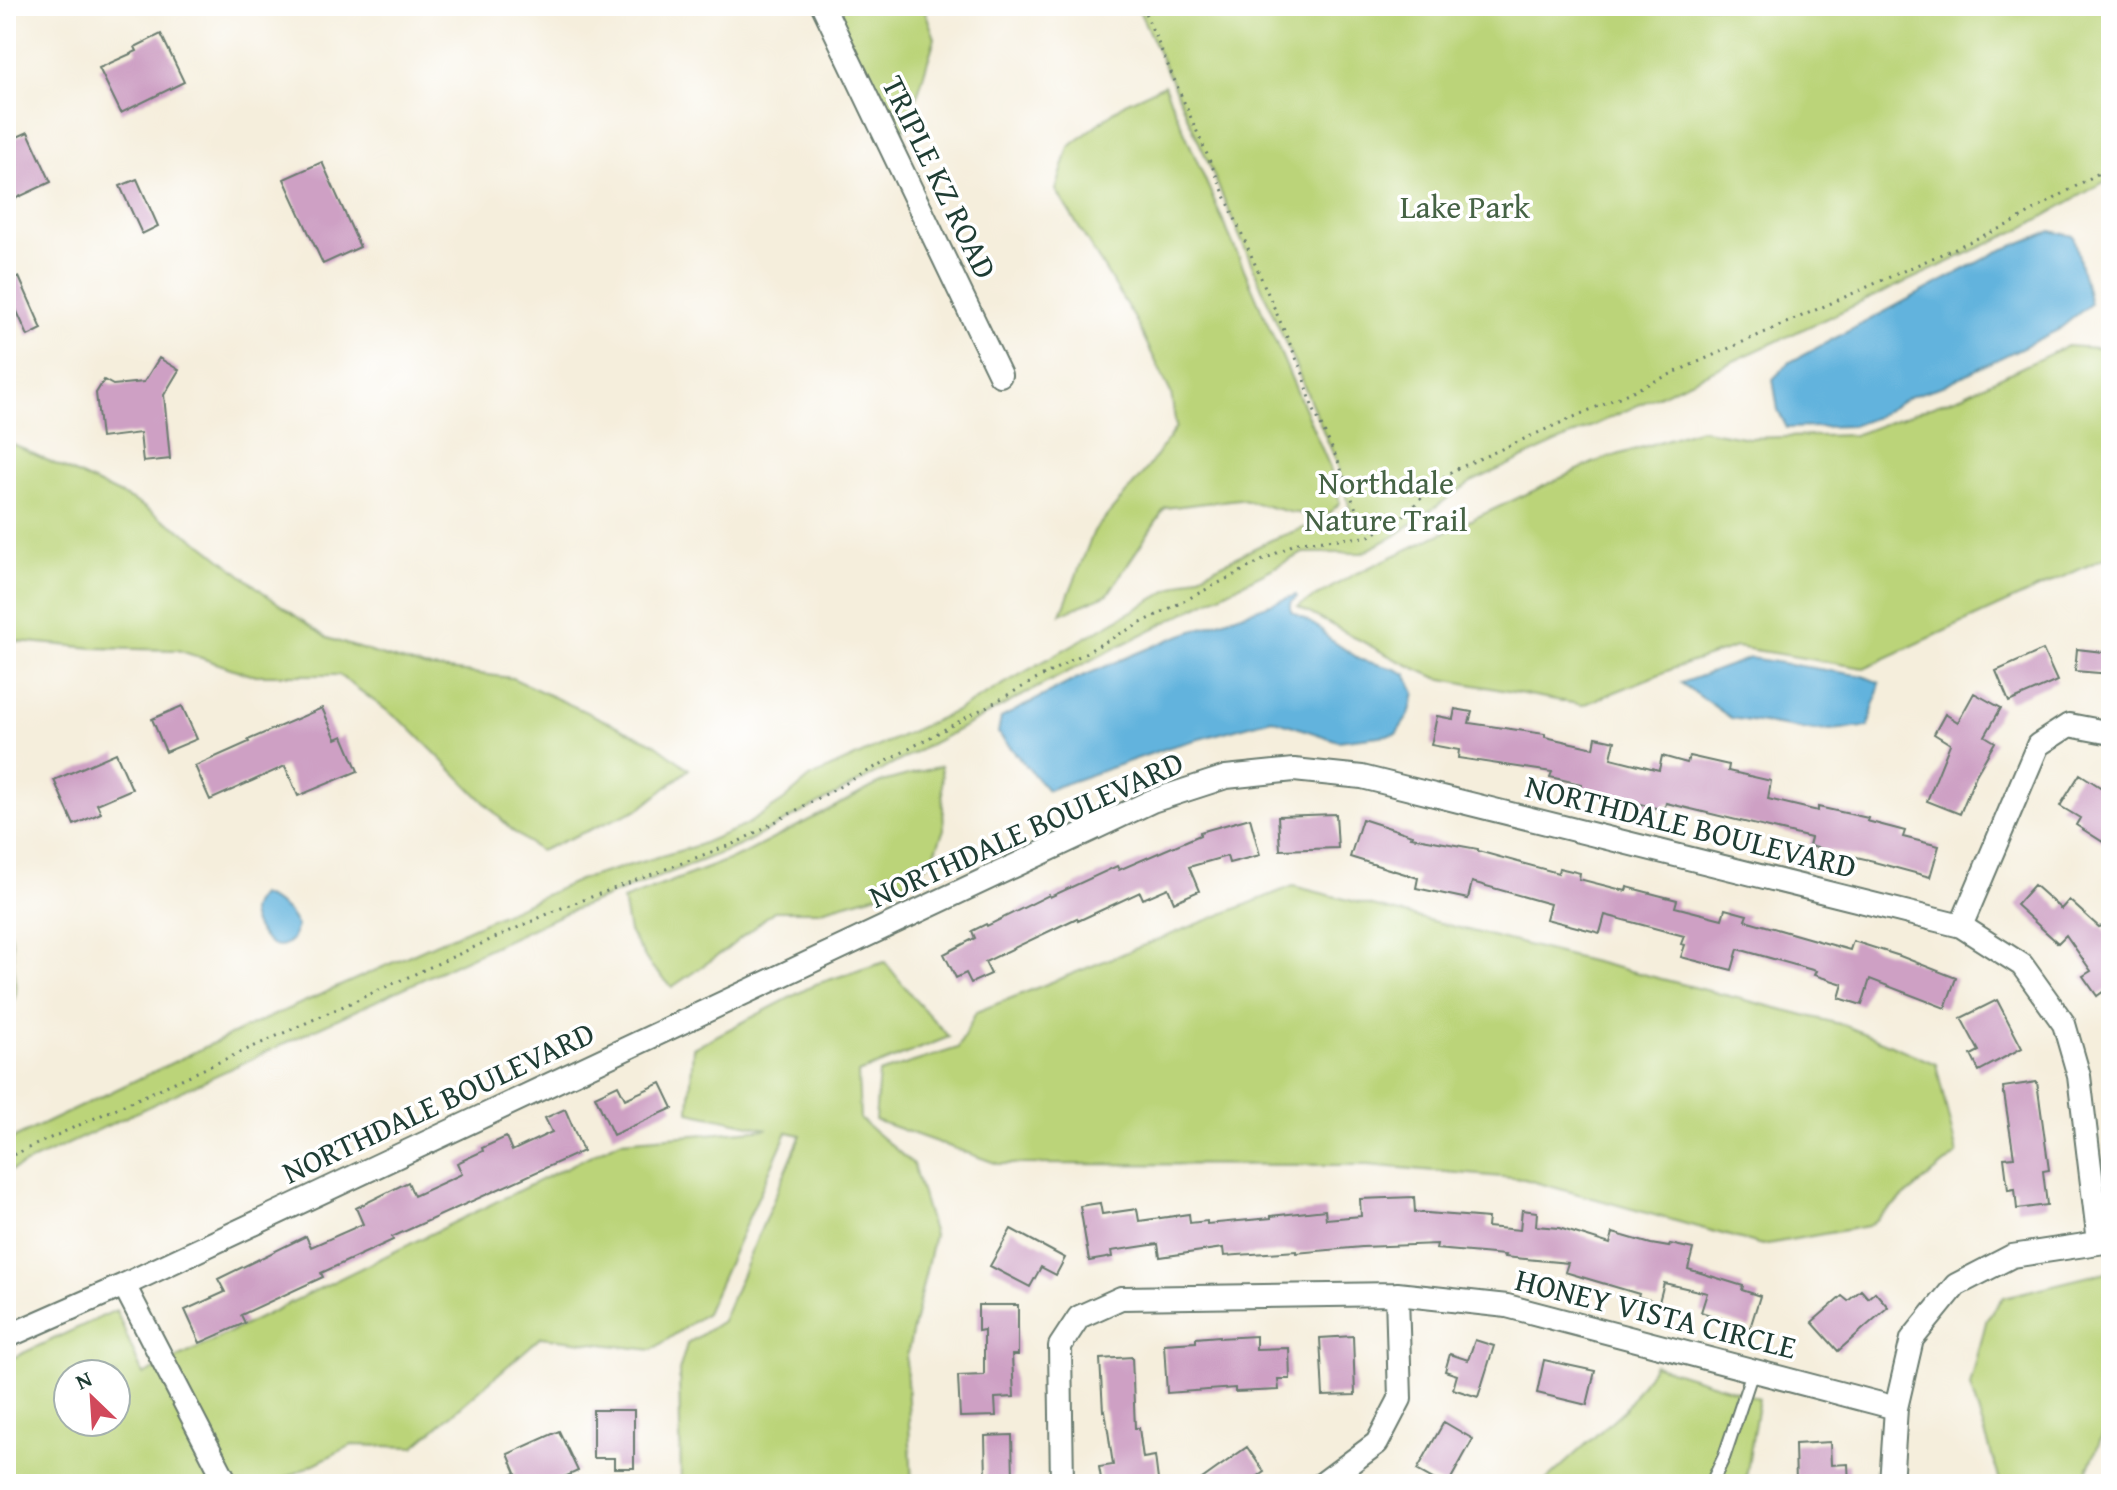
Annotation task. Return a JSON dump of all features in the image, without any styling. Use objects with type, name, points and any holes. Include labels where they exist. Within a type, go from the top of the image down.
[{"type":"street","name":"TRIPLE KZ ROAD","points":[[823,6],[1000,375]]},
{"type":"street","points":[[1961,926],[2038,745],[2069,725],[2111,733]]},
{"type":"street","name":"NORTHDALE BOULEVARD","points":[[6,1337],[124,1285],[1152,801],[1226,777],[1294,770],[1362,777],[1961,926],[2022,965],[2064,1024],[2079,1076],[2105,1241]]},
{"type":"street","points":[[1891,1484],[1896,1408],[1912,1339],[1956,1285],[2012,1256],[2105,1241]]},
{"type":"street","points":[[124,1285],[227,1484]]},
{"type":"street","points":[[1322,1484],[1377,1443],[1400,1399],[1397,1294]]},
{"type":"street","name":"HONEY VISTA CIRCLE","points":[[1062,1484],[1060,1346],[1079,1317],[1121,1298],[1397,1294],[1507,1306],[1896,1408]]},
{"type":"lane","points":[[1711,1484],[1724,1457],[1753,1370]]},
{"type":"path","points":[[1142,6],[1304,376],[1312,406],[1338,461],[1367,537]]},
{"type":"path","points":[[6,1158],[559,909],[738,842],[1116,636],[1298,542],[1367,537],[1401,519],[1452,471],[2014,222],[2111,166]]},
{"type":"green space","points":[[833,6],[923,6],[935,38],[899,141]]},
{"type":"green space","name":"Lake Park","points":[[1137,6],[2111,6],[2111,178],[2025,227],[1471,482],[1393,537],[1362,553],[1303,553],[1048,682],[739,846],[565,913],[6,1173],[6,1142],[243,1029],[579,880],[696,846],[746,825],[784,800],[811,777],[956,711],[1173,588],[1271,540],[1303,528],[1344,522],[1352,516],[1337,463],[1204,153]]},
{"type":"green space","points":[[1164,85],[1329,465],[1340,503],[1326,516],[1289,512],[1239,499],[1165,508],[1108,594],[1061,614],[1094,531],[1147,469],[1176,427],[1171,393],[1135,319],[1056,190],[1069,147],[1125,103]]},
{"type":"green space","points":[[2067,346],[2111,349],[2111,555],[1864,668],[1736,647],[1583,705],[1437,678],[1298,607],[1355,574],[1595,462],[1700,429],[1748,438],[1854,435],[1963,395]]},
{"type":"green space","points":[[6,441],[134,501],[205,546],[327,638],[424,667],[512,678],[654,743],[689,769],[641,808],[540,851],[514,832],[409,727],[339,675],[251,675],[178,650],[94,648],[6,640]]},
{"type":"green space","points":[[941,766],[944,829],[932,861],[896,889],[818,911],[774,911],[726,950],[672,987],[650,965],[629,932],[623,900],[744,854],[882,782]]},
{"type":"green space","points":[[1293,886],[1844,1025],[1936,1064],[1957,1154],[1868,1226],[1762,1245],[1524,1179],[1368,1165],[998,1164],[875,1120],[879,1073],[958,1048],[976,1012]]},
{"type":"green space","points":[[6,921],[11,935],[16,991],[6,1037]]},
{"type":"green space","points":[[885,962],[949,1037],[858,1073],[860,1119],[913,1164],[934,1235],[906,1360],[912,1484],[681,1484],[679,1371],[687,1344],[722,1321],[801,1135],[787,1132],[706,1313],[652,1350],[541,1337],[414,1447],[352,1445],[274,1484],[6,1484],[6,1361],[116,1310],[143,1375],[620,1141],[768,1129],[689,1112],[693,1048],[816,984]]},
{"type":"green space","points":[[2106,1272],[2111,1274],[2111,1403],[2103,1434],[2082,1484],[2001,1484],[1970,1386],[1987,1318],[2004,1297]]},
{"type":"green space","points":[[1654,1365],[1759,1398],[1745,1484],[1542,1484],[1625,1409]]},
{"type":"water","points":[[2051,231],[2074,236],[2090,304],[2058,330],[1852,426],[1787,428],[1778,410],[1773,379],[1790,362],[1997,252]]},
{"type":"water","points":[[1296,595],[1291,602],[1291,611],[1321,629],[1328,638],[1361,660],[1406,674],[1415,693],[1409,715],[1396,734],[1338,741],[1272,719],[1170,747],[1047,790],[998,733],[1001,718],[1076,679],[1173,638]]},
{"type":"water","points":[[1750,658],[1863,676],[1880,683],[1868,727],[1815,731],[1731,718],[1681,683]]},
{"type":"water","points":[[260,895],[282,906],[297,926],[292,939],[285,944],[272,944],[256,927],[251,910]]},
{"type":"building","points":[[161,34],[184,82],[121,113],[99,68],[137,51],[135,47]]},
{"type":"building","points":[[28,132],[51,182],[6,203],[6,142]]},
{"type":"building","points":[[322,162],[360,247],[323,264],[284,179]]},
{"type":"building","points":[[137,179],[158,226],[142,234],[120,186]]},
{"type":"building","points":[[19,277],[42,329],[28,336],[6,287],[6,283]]},
{"type":"building","points":[[159,358],[179,370],[164,395],[170,459],[143,462],[140,433],[101,438],[96,393],[104,380],[113,385],[144,382]]},
{"type":"building","points":[[2077,649],[2111,653],[2111,674],[2075,671]]},
{"type":"building","points":[[2043,650],[2057,681],[2009,702],[1996,671]]},
{"type":"building","points":[[1974,693],[2001,708],[1985,736],[1995,742],[1976,775],[1960,814],[1927,801],[1950,744],[1934,734],[1945,714],[1958,722]]},
{"type":"building","points":[[182,706],[197,739],[166,752],[152,719]]},
{"type":"building","points":[[322,708],[336,739],[343,736],[358,771],[298,796],[285,766],[210,800],[195,766]]},
{"type":"building","points":[[1455,709],[1472,712],[1469,723],[1545,734],[1545,737],[1594,748],[1596,737],[1615,741],[1611,758],[1659,770],[1662,756],[1687,763],[1689,756],[1729,765],[1728,771],[1771,781],[1768,799],[1818,811],[1818,807],[1868,818],[1867,821],[1905,831],[1903,837],[1939,846],[1930,877],[1809,846],[1811,838],[1666,803],[1664,810],[1580,789],[1581,784],[1550,777],[1552,772],[1458,758],[1459,750],[1431,745],[1437,716],[1453,719]]},
{"type":"building","points":[[116,753],[132,789],[97,804],[101,813],[74,825],[54,780]]},
{"type":"building","points":[[2080,774],[2111,794],[2111,829],[2103,842],[2076,825],[2080,818],[2060,806]]},
{"type":"building","points":[[1336,814],[1338,848],[1280,850],[1278,816]]},
{"type":"building","points":[[1250,818],[1260,855],[1229,863],[1227,856],[1189,867],[1199,891],[1174,902],[1168,888],[1143,899],[1140,892],[985,962],[991,974],[971,983],[966,973],[956,978],[944,954],[975,938],[972,931],[1049,895],[1117,866],[1119,870],[1200,835],[1200,832]]},
{"type":"building","points":[[1362,819],[1411,837],[1478,849],[1558,873],[1559,868],[1580,873],[1579,879],[1677,900],[1675,907],[1722,919],[1725,909],[1747,915],[1745,920],[1850,950],[1853,941],[1956,978],[1945,1008],[1870,979],[1862,1005],[1839,998],[1843,984],[1814,975],[1816,971],[1738,949],[1732,970],[1681,957],[1684,936],[1605,915],[1600,933],[1546,919],[1550,904],[1472,882],[1468,899],[1416,888],[1418,878],[1350,857]]},
{"type":"building","points":[[2034,885],[2061,909],[2069,900],[2099,927],[2102,926],[2111,939],[2111,986],[2097,996],[2083,976],[2091,971],[2066,935],[2058,943],[2016,905]]},
{"type":"building","points":[[1997,1000],[2022,1048],[1979,1071],[1971,1055],[1979,1051],[1961,1018]]},
{"type":"building","points":[[2037,1082],[2049,1170],[2043,1171],[2047,1205],[2017,1209],[2015,1189],[2008,1190],[2004,1158],[2014,1157],[2003,1087]]},
{"type":"building","points":[[661,1083],[673,1108],[613,1135],[595,1096],[618,1085],[625,1099]]},
{"type":"building","points":[[565,1109],[583,1151],[392,1237],[393,1240],[321,1273],[323,1277],[241,1315],[245,1323],[200,1343],[185,1310],[225,1292],[218,1279],[306,1236],[311,1247],[363,1224],[356,1208],[408,1182],[414,1196],[462,1174],[457,1163],[506,1137],[512,1151],[552,1132],[545,1118]]},
{"type":"building","points":[[1414,1197],[1415,1212],[1488,1218],[1487,1227],[1520,1230],[1522,1210],[1537,1212],[1536,1226],[1559,1228],[1610,1244],[1613,1233],[1651,1244],[1693,1249],[1688,1269],[1743,1286],[1742,1290],[1760,1296],[1750,1328],[1701,1312],[1707,1293],[1664,1283],[1659,1302],[1565,1272],[1568,1263],[1436,1249],[1437,1244],[1224,1256],[1223,1248],[1160,1257],[1158,1244],[1111,1251],[1112,1257],[1089,1261],[1080,1206],[1100,1203],[1102,1214],[1137,1209],[1139,1221],[1189,1214],[1190,1223],[1207,1221],[1207,1224],[1325,1210],[1326,1219],[1361,1216],[1360,1199]]},
{"type":"building","points":[[1011,1229],[1065,1258],[1056,1275],[1041,1267],[1030,1287],[990,1266]]},
{"type":"building","points":[[1861,1290],[1868,1298],[1875,1292],[1888,1307],[1838,1351],[1812,1322],[1842,1296],[1848,1301]]},
{"type":"building","points":[[978,1305],[1018,1305],[1018,1355],[1012,1355],[1014,1397],[995,1398],[996,1416],[960,1417],[958,1376],[984,1375],[984,1330],[978,1331]]},
{"type":"building","points":[[1256,1336],[1256,1349],[1289,1348],[1290,1379],[1278,1379],[1279,1390],[1235,1392],[1235,1388],[1167,1393],[1164,1344],[1196,1342],[1196,1338]]},
{"type":"building","points":[[1353,1336],[1355,1395],[1323,1396],[1320,1338]]},
{"type":"building","points":[[1475,1340],[1494,1346],[1478,1397],[1453,1389],[1457,1375],[1445,1371],[1450,1354],[1468,1360]]},
{"type":"building","points":[[1132,1357],[1135,1428],[1139,1428],[1143,1458],[1155,1456],[1158,1480],[1102,1484],[1099,1467],[1113,1465],[1103,1411],[1100,1359]]},
{"type":"building","points":[[1544,1360],[1595,1371],[1587,1405],[1537,1393]]},
{"type":"building","points":[[593,1410],[634,1410],[634,1468],[614,1468],[614,1458],[593,1458]]},
{"type":"building","points":[[1444,1422],[1473,1439],[1448,1484],[1442,1484],[1417,1470]]},
{"type":"building","points":[[559,1431],[578,1471],[549,1484],[491,1484],[516,1473],[508,1454]]},
{"type":"building","points":[[1012,1435],[1013,1479],[986,1479],[985,1436]]},
{"type":"building","points":[[1830,1442],[1831,1465],[1848,1464],[1849,1484],[1796,1484],[1795,1444]]},
{"type":"building","points":[[1247,1447],[1264,1472],[1247,1484],[1195,1484]]},
{"type":"park label","name":"Northdale Nature Trail","points":[[1386,500]]}]
